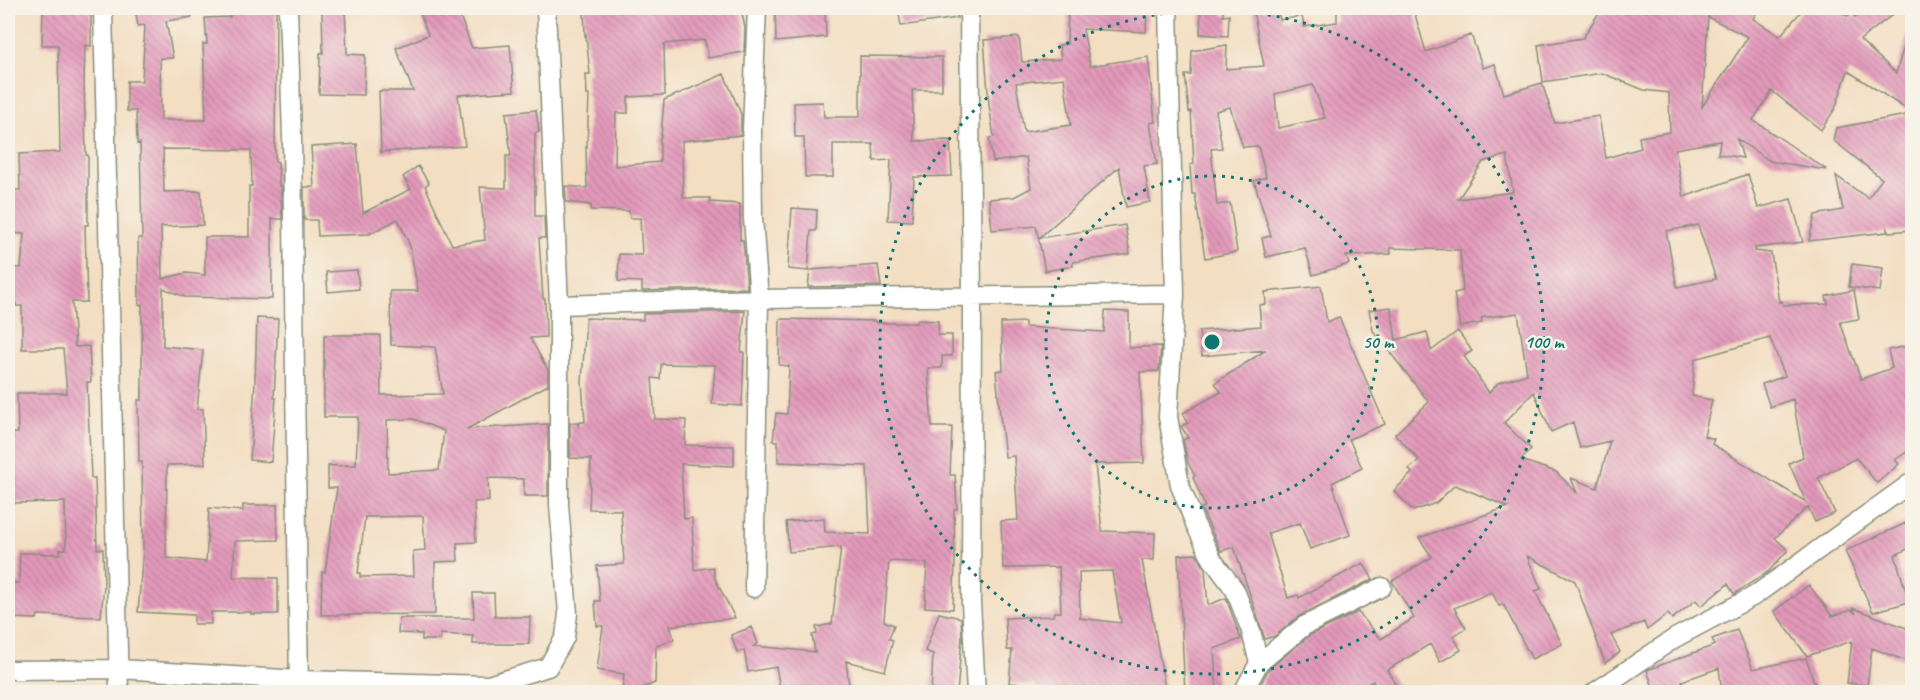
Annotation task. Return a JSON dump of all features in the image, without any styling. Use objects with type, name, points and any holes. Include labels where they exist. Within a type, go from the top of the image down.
[{"type":"street","points":[[103,8],[119,693]]},
{"type":"street","points":[[288,8],[292,138],[299,686]]},
{"type":"street","points":[[8,670],[119,669],[299,686],[489,689],[548,667],[565,637],[568,614],[559,505],[560,305],[546,8]]},
{"type":"street","points":[[754,588],[759,299],[752,207],[756,8]]},
{"type":"street","points":[[969,8],[972,298],[971,603],[976,693]]},
{"type":"street","points":[[1168,8],[1174,294],[1168,417],[1180,485],[1212,559],[1235,590],[1251,631],[1259,663]]},
{"type":"street","points":[[560,305],[759,299],[1174,294]]},
{"type":"street","points":[[1594,693],[1675,638],[1754,596],[1912,482]]},
{"type":"street","points":[[1243,693],[1259,663],[1304,626],[1382,587]]},
{"type":"building","points":[[43,8],[91,8],[91,46],[85,45],[84,81],[86,155],[88,155],[88,225],[85,225],[87,302],[72,302],[75,347],[89,346],[91,382],[87,382],[91,478],[95,478],[97,549],[103,549],[104,585],[101,617],[38,615],[37,619],[8,618],[8,583],[19,583],[20,553],[60,554],[60,550],[66,549],[65,502],[14,503],[13,433],[18,433],[17,393],[67,393],[63,349],[22,349],[22,306],[16,306],[16,291],[8,290],[8,267],[21,268],[24,234],[8,233],[8,190],[20,190],[19,154],[60,152],[58,45],[42,45]]},
{"type":"building","points":[[135,8],[191,8],[192,17],[166,21],[173,58],[160,58],[161,120],[206,120],[203,44],[207,44],[205,18],[230,17],[230,9],[276,8],[275,162],[278,162],[279,186],[281,186],[282,219],[272,219],[272,299],[185,297],[163,288],[163,346],[203,350],[197,409],[203,409],[205,464],[167,465],[166,558],[206,562],[209,508],[243,511],[243,505],[277,505],[278,540],[235,541],[233,577],[278,578],[278,614],[211,612],[211,624],[194,624],[194,615],[138,612],[143,549],[142,462],[139,462],[138,400],[142,400],[142,304],[139,305],[138,238],[142,238],[140,143],[137,144],[136,111],[127,111],[127,81],[142,81],[145,25],[138,26]],"holes":[[[163,149],[251,150],[252,186],[249,186],[249,237],[205,237],[205,275],[186,273],[162,279],[161,227],[203,225],[201,191],[164,192]]]},
{"type":"building","points":[[322,8],[345,8],[347,54],[365,55],[364,95],[319,94],[320,53],[323,53]]},
{"type":"building","points":[[437,8],[457,8],[472,48],[510,45],[514,91],[458,95],[465,146],[381,152],[379,91],[413,91],[396,48],[428,35],[420,14]]},
{"type":"building","points":[[584,8],[741,8],[745,28],[744,52],[708,58],[705,40],[664,44],[665,95],[628,97],[628,113],[616,113],[615,166],[660,162],[664,100],[724,74],[741,114],[741,135],[682,141],[683,198],[710,198],[710,202],[740,204],[740,240],[743,240],[747,288],[642,291],[642,282],[618,281],[619,254],[642,255],[640,218],[630,218],[629,211],[591,210],[591,205],[566,202],[565,186],[587,188],[586,147],[589,95],[587,95],[586,74],[590,74]]},
{"type":"building","points":[[825,8],[826,37],[776,42],[775,10]]},
{"type":"building","points":[[898,8],[957,8],[957,18],[901,26]]},
{"type":"building","points":[[1068,8],[1147,8],[1146,32],[1083,29],[1090,66],[1148,57],[1155,122],[1150,123],[1157,164],[1144,166],[1150,202],[1126,207],[1119,167],[1039,238],[1125,225],[1130,254],[1073,262],[1073,266],[1045,271],[1036,226],[992,230],[989,199],[1014,197],[1031,188],[1026,157],[993,162],[989,138],[994,137],[984,40],[1019,37],[1022,62],[1061,59],[1059,45],[1067,44]],"holes":[[[1064,78],[1071,125],[1024,132],[1016,83]]]},
{"type":"building","points":[[1201,8],[1223,8],[1223,16],[1229,15],[1228,36],[1200,34]]},
{"type":"building","points":[[1277,8],[1280,20],[1302,16],[1304,27],[1337,22],[1337,8],[1413,8],[1426,52],[1471,35],[1483,68],[1495,64],[1504,94],[1542,83],[1555,123],[1599,116],[1606,158],[1641,148],[1639,137],[1670,132],[1669,93],[1644,90],[1602,73],[1543,82],[1538,45],[1583,38],[1602,8],[1759,8],[1753,19],[1780,36],[1804,8],[1833,8],[1847,16],[1852,13],[1855,17],[1867,8],[1901,8],[1860,40],[1896,73],[1908,33],[1912,34],[1912,113],[1848,71],[1835,109],[1821,130],[1772,91],[1753,120],[1827,170],[1770,161],[1737,139],[1743,158],[1718,154],[1720,141],[1675,149],[1684,197],[1748,174],[1758,208],[1791,199],[1803,242],[1755,248],[1755,251],[1771,253],[1779,302],[1782,301],[1783,305],[1828,304],[1826,296],[1854,290],[1859,319],[1840,322],[1861,379],[1892,368],[1888,350],[1912,345],[1912,448],[1895,460],[1899,464],[1877,483],[1856,458],[1818,478],[1835,513],[1815,522],[1808,507],[1775,538],[1788,550],[1768,572],[1734,594],[1728,584],[1701,606],[1696,600],[1672,619],[1668,614],[1647,630],[1644,622],[1611,635],[1620,652],[1605,663],[1575,581],[1527,556],[1541,589],[1535,591],[1562,644],[1532,659],[1503,604],[1499,606],[1492,592],[1454,608],[1466,628],[1453,636],[1461,650],[1440,662],[1430,644],[1387,670],[1401,693],[1380,693],[1373,681],[1351,693],[1256,693],[1268,670],[1310,635],[1358,612],[1381,639],[1414,618],[1392,581],[1432,557],[1419,538],[1508,507],[1455,485],[1436,503],[1413,511],[1394,491],[1412,473],[1409,469],[1419,460],[1395,434],[1429,402],[1373,331],[1369,310],[1391,307],[1396,340],[1427,332],[1431,351],[1458,331],[1472,351],[1464,356],[1489,393],[1498,383],[1527,374],[1518,313],[1481,318],[1482,323],[1460,327],[1454,293],[1463,291],[1460,250],[1390,248],[1391,254],[1346,256],[1349,264],[1313,275],[1305,248],[1266,257],[1262,238],[1271,236],[1254,181],[1266,177],[1258,146],[1243,147],[1230,107],[1216,111],[1222,148],[1211,149],[1217,205],[1230,203],[1237,252],[1205,258],[1195,194],[1192,194],[1190,165],[1194,164],[1191,111],[1189,112],[1185,75],[1191,75],[1192,51],[1227,45],[1226,69],[1264,66],[1253,10]],"holes":[[[1708,17],[1748,37],[1702,107]],[[1313,85],[1325,118],[1278,128],[1275,94]],[[1507,155],[1513,192],[1458,199],[1483,162]],[[1698,225],[1716,279],[1677,287],[1666,231]],[[1770,338],[1785,376],[1762,384],[1770,407],[1793,399],[1803,457],[1789,463],[1806,502],[1712,444],[1714,439],[1704,436],[1712,400],[1692,396],[1695,359]],[[1534,392],[1551,432],[1573,422],[1580,448],[1610,441],[1597,488],[1571,478],[1577,493],[1556,472],[1521,460],[1531,449],[1504,423]]]},
{"type":"building","points":[[860,56],[942,57],[942,90],[912,90],[914,141],[950,140],[952,176],[914,177],[912,221],[888,220],[891,160],[874,161],[873,144],[833,144],[833,177],[805,177],[804,137],[795,137],[794,103],[823,102],[824,117],[860,117]]},
{"type":"building","points":[[536,110],[539,132],[535,133],[535,216],[544,216],[545,238],[539,238],[546,337],[530,338],[548,370],[548,385],[467,429],[548,424],[548,496],[524,496],[524,479],[488,478],[489,501],[474,502],[476,542],[457,543],[458,561],[435,562],[435,614],[321,615],[322,572],[325,572],[337,488],[328,488],[328,466],[356,465],[358,417],[324,417],[324,335],[380,335],[381,395],[443,394],[435,347],[391,345],[390,291],[418,291],[410,246],[398,219],[369,234],[318,236],[317,220],[304,220],[304,187],[314,187],[311,147],[357,144],[363,213],[411,189],[403,177],[418,166],[429,183],[425,186],[452,245],[485,240],[480,187],[506,188],[506,156],[511,156],[506,113]],"holes":[[[414,419],[444,431],[439,470],[388,473],[387,420]],[[423,516],[425,550],[413,551],[414,576],[360,577],[358,573],[365,517]]]},
{"type":"building","points":[[1912,114],[1912,230],[1889,232],[1887,227],[1887,232],[1809,241],[1815,215],[1843,210],[1836,176],[1868,198],[1882,179],[1833,140],[1836,128]]},
{"type":"building","points":[[792,208],[817,210],[816,231],[811,231],[808,271],[788,269]]},
{"type":"building","points":[[1852,264],[1883,268],[1880,291],[1849,287]]},
{"type":"building","points":[[878,265],[881,286],[808,287],[810,270]]},
{"type":"building","points":[[357,270],[359,289],[328,292],[326,272]]},
{"type":"building","points":[[1321,286],[1327,322],[1339,317],[1385,424],[1349,439],[1362,468],[1332,483],[1350,535],[1310,549],[1300,523],[1268,533],[1288,598],[1298,595],[1299,598],[1363,563],[1373,579],[1299,616],[1275,636],[1265,639],[1234,547],[1221,551],[1201,508],[1205,507],[1193,477],[1195,476],[1188,463],[1183,440],[1188,438],[1181,426],[1188,423],[1183,413],[1221,392],[1215,383],[1266,350],[1202,356],[1199,331],[1261,326],[1259,305],[1266,304],[1265,292]]},
{"type":"building","points":[[745,311],[741,352],[744,352],[742,406],[712,404],[715,365],[661,364],[660,379],[652,378],[655,419],[686,420],[685,445],[734,446],[734,466],[681,464],[684,519],[692,518],[694,570],[713,567],[715,579],[735,618],[670,626],[674,639],[656,646],[655,683],[629,693],[622,693],[624,674],[597,670],[603,626],[597,626],[595,601],[600,601],[597,566],[624,564],[621,510],[589,509],[591,459],[570,458],[570,423],[577,423],[579,427],[580,422],[585,422],[582,382],[586,318],[643,320],[643,314]]},
{"type":"building","points":[[1105,311],[1129,312],[1129,348],[1161,346],[1159,371],[1140,372],[1144,463],[1095,464],[1102,531],[1155,533],[1154,560],[1142,560],[1166,693],[1068,693],[1037,690],[1037,685],[1009,683],[1012,650],[1007,650],[1005,618],[1053,616],[1054,612],[1061,612],[1059,567],[1003,568],[1001,521],[1018,520],[1014,456],[1005,457],[996,371],[1003,370],[1001,323],[1025,322],[1025,327],[1104,332]],"holes":[[[1112,571],[1121,623],[1080,618],[1079,572]]]},
{"type":"building","points":[[257,318],[278,319],[274,398],[276,398],[271,462],[250,460]]},
{"type":"building","points":[[780,319],[876,321],[876,323],[938,321],[938,335],[952,335],[952,356],[942,356],[942,368],[928,368],[932,427],[952,427],[950,475],[955,475],[957,509],[954,509],[953,609],[925,607],[927,563],[889,561],[884,621],[894,625],[889,639],[893,640],[885,671],[846,661],[850,693],[781,693],[776,667],[748,672],[744,650],[737,652],[731,635],[752,627],[758,644],[754,646],[815,652],[812,635],[817,634],[816,627],[832,624],[841,547],[789,552],[786,522],[824,518],[825,532],[870,534],[867,466],[778,462],[778,441],[773,441],[776,413],[787,414],[789,366],[779,365]]},
{"type":"building","points":[[1906,523],[1912,538],[1912,547],[1895,555],[1909,602],[1873,612],[1845,551]]},
{"type":"building","points":[[1197,554],[1205,569],[1208,605],[1226,598],[1241,639],[1214,649],[1217,693],[1185,693],[1178,555]]},
{"type":"building","points":[[1809,585],[1832,616],[1851,610],[1856,614],[1853,608],[1912,630],[1912,652],[1909,662],[1872,648],[1867,685],[1847,683],[1852,641],[1807,656],[1774,611]]},
{"type":"building","points":[[473,593],[494,593],[495,617],[530,617],[529,644],[473,644],[473,636],[440,634],[440,640],[422,640],[422,634],[398,633],[399,618],[474,618]]},
{"type":"building","points":[[939,613],[961,618],[962,637],[957,693],[931,693],[933,654],[925,651]]},
{"type":"building","points":[[1737,630],[1753,669],[1806,658],[1818,693],[1722,693],[1719,668],[1682,681],[1684,687],[1668,693],[1655,693],[1647,670],[1715,645],[1712,639]]}]
